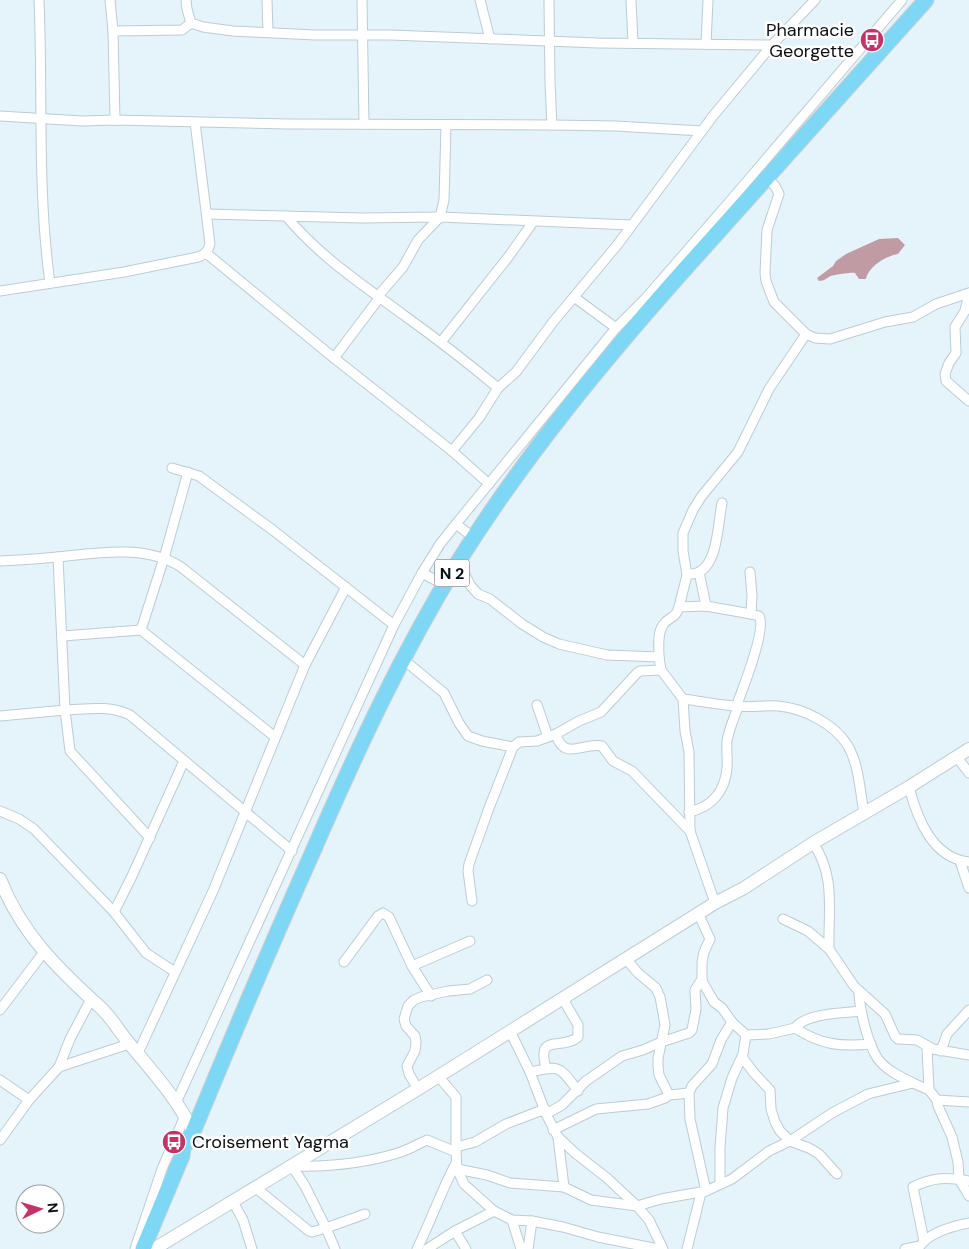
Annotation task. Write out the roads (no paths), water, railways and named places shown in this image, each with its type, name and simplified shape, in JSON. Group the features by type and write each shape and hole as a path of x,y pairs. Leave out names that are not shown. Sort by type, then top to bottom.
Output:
{"main road":[{"name":"N 2","path":"143,1249 182,1156 183,1148 192,1132 366,731 430,609 474,538 534,451 652,306 926,0"}],"street":[{"path":"39,0 40,118 45,245 50,283"},
{"path":"110,0 113,31 115,120"},
{"path":"186,0 191,23"},
{"path":"267,0 268,32"},
{"path":"362,0 364,124"},
{"path":"480,0 490,39"},
{"path":"549,0 552,125"},
{"path":"631,0 633,43"},
{"path":"706,44 708,0"},
{"path":"452,451 479,418 498,388 516,372 618,244 702,131 772,45 815,0"},
{"path":"176,1103 394,625 440,544 616,328 645,299 902,0"},
{"path":"113,31 182,30 191,23"},
{"path":"191,23 203,27 233,31 362,36 390,35 550,42 772,45"},
{"path":"0,116 82,121 616,126 702,131"},
{"path":"0,291 124,272 198,257 206,253 209,250 210,244 195,122"},
{"path":"334,358 403,267 418,240 440,217 444,200 446,125"},
{"path":"767,178 775,186 779,194 767,230 766,281 774,302 806,334 815,338 830,339 885,322 913,317 936,304 969,293"},
{"path":"207,214 362,218 440,217 533,222 576,221 631,224"},
{"path":"286,216 329,260 441,342 498,388"},
{"path":"441,342 509,256 533,222"},
{"path":"206,253 334,358 452,451 489,484"},
{"path":"969,293 965,311 956,324 956,353 945,374 946,381 969,401"},
{"path":"574,298 616,328"},
{"path":"716,903 690,831 689,752 685,731 683,699 661,670 658,657 661,630 665,622 676,615 679,607 687,575 683,552 683,533 693,510 701,497 738,452 769,389 806,334"},
{"path":"172,468 199,476 394,625"},
{"path":"141,630 164,558 188,472"},
{"path":"687,575 699,572 709,563 714,551 722,504"},
{"path":"456,524 474,538"},
{"path":"0,561 58,557 93,552 134,553 164,558 181,567 305,665"},
{"path":"58,557 65,710 70,751 150,838"},
{"path":"459,562 470,585 478,594 490,600 522,624 559,644 607,655 658,657"},
{"path":"699,572 706,606"},
{"path":"750,572 751,614"},
{"path":"422,573 445,585"},
{"path":"138,1053 213,891 305,665 346,587"},
{"path":"679,607 706,606 751,614 759,616 762,623 728,739 727,767 721,791 708,805 700,810 690,812"},
{"path":"63,636 141,630 275,737"},
{"path":"404,660 444,693 458,723 468,736 482,741 513,747"},
{"path":"472,901 468,871 469,864 488,808 513,747 518,742 552,736 579,721 601,712 640,671 661,670"},
{"path":"683,699 737,707 777,706 792,708 822,722 841,736 849,746 855,760 864,813"},
{"path":"537,705 552,736 559,744 566,749 572,750 597,745 602,746 613,761 632,771 690,831"},
{"path":"0,716 111,708 130,715 292,852"},
{"path":"154,1249 292,1166 360,1122 418,1089 510,1030 716,903 744,888 813,843 909,787 969,749"},
{"path":"956,756 969,773"},
{"path":"114,912 150,838 184,761"},
{"path":"909,787 915,811 925,831 939,848 965,862 969,888"},
{"path":"0,811 19,819 34,829 114,912 146,953 174,972"},
{"path":"813,843 824,864 829,879 829,949"},
{"path":"0,879 27,932 44,952 101,1008 176,1103 185,1116 192,1132"},
{"path":"344,962 378,916 383,913 389,917 412,966 431,996"},
{"path":"698,915 710,939 704,952 702,979 709,996 746,1035 769,1034 795,1028 798,1024 812,1017 861,1011"},
{"path":"783,919 808,931 829,949 859,991 885,1014 894,1036 898,1039 917,1040 927,1048 969,1055"},
{"path":"412,966 470,941"},
{"path":"0,1010 44,952"},
{"path":"626,959 638,973 656,988 662,1005 665,1025 658,1066 669,1096"},
{"path":"292,1166 320,1167 375,1159 403,1151 427,1140 456,1150 475,1142 506,1124 556,1110 578,1091 586,1081 622,1056 689,1033 692,1030 696,1009 695,990 702,979"},
{"path":"418,1089 407,1066 415,1051 416,1042 415,1036 406,1026 404,1019 408,1006 414,1000 421,997 470,989 487,980"},
{"path":"859,991 861,1011 871,1044 878,1058 887,1067 913,1083 929,1090 937,1100 952,1137 957,1156 959,1179 969,1196"},
{"path":"546,1068 543,1058 544,1050 547,1046 551,1043 569,1042 578,1037 578,1025 563,999"},
{"path":"0,1140 29,1100 59,1067 70,1039 91,1000"},
{"path":"941,1051 947,1034 969,1010"},
{"path":"687,1249 703,1192 690,1119 689,1093 692,1086 712,1064 721,1040 732,1022"},
{"path":"795,1028 818,1041 832,1044 854,1046 871,1044"},
{"path":"510,1030 556,1134 574,1153 607,1178 637,1206 649,1220 662,1249"},
{"path":"720,1184 723,1108 732,1078 742,1057 746,1035"},
{"path":"59,1067 129,1044"},
{"path":"927,1048 929,1090"},
{"path":"742,1057 770,1090 771,1109 775,1122 790,1142 809,1148 819,1154 837,1174"},
{"path":"530,1072 554,1068 564,1072 578,1091"},
{"path":"438,1076 456,1097 456,1166 464,1184 494,1211 512,1220 532,1221 658,1249"},
{"path":"0,1080 29,1100"},
{"path":"456,1166 510,1183 564,1187 591,1200 637,1206 661,1199 703,1192 739,1174 769,1151 790,1142 832,1113 868,1094 913,1083"},
{"path":"556,1134 596,1109 648,1104 669,1096 689,1093"},
{"path":"937,1100 969,1102"},
{"path":"135,1249 162,1169 185,1116"},
{"path":"556,1134 564,1187"},
{"path":"292,1166 305,1186 336,1249"},
{"path":"417,1249 431,1221 442,1188 456,1166"},
{"path":"924,1241 914,1187 936,1178 969,1181"},
{"path":"256,1188 312,1232 365,1214"},
{"path":"233,1202 244,1220 252,1249"},
{"path":"427,1249 456,1230 494,1211"},
{"path":"512,1220 521,1249"},
{"path":"528,1249 532,1221"},
{"path":"905,1249 920,1246 924,1241 945,1230 969,1223"},
{"path":"456,1230 466,1249"}],"place":[{"name":"Pharmacie Georgette","path":"872,40"},
{"name":"Croisement Yagma","path":"174,1142"}]}
